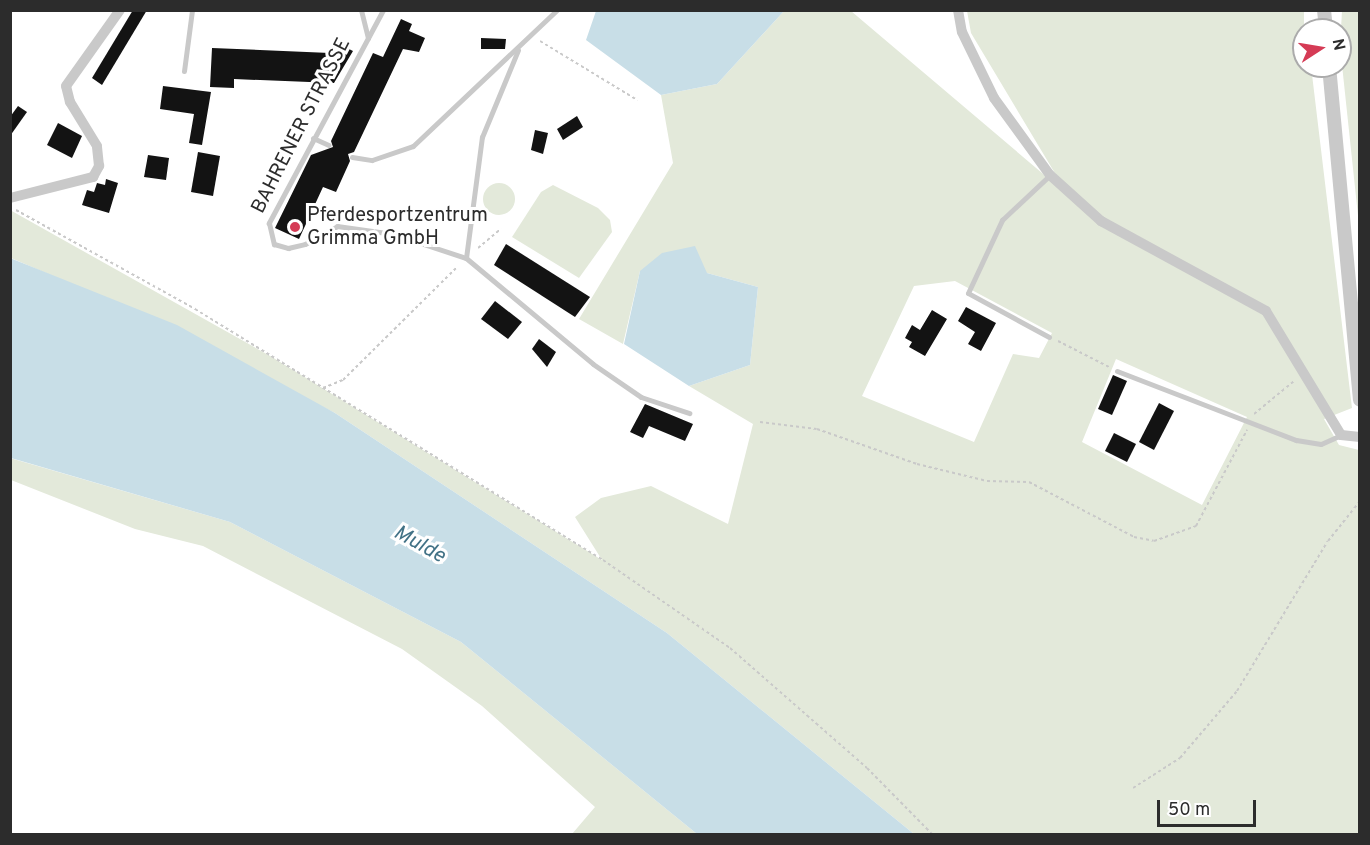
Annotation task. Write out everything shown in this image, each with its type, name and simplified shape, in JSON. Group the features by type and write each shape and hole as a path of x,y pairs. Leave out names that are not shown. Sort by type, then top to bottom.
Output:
{"street":[{"path":"10,198 93,177 99,166 97,146 70,102 66,86 120,10"},
{"path":"958,10 962,32 994,98 1050,175 1101,221 1266,311 1341,435 1359,437"},
{"path":"1330,78 1359,400"}],"lane":[{"path":"184,70 192,10"},
{"name":"BAHRENER STRASSE","path":"361,10 368,38"},
{"name":"BAHRENER STRASSE","path":"383,10 269,223 274,244 288,248 305,244 337,226 393,234 466,258"},
{"path":"352,157 372,160 412,146 557,10"},
{"path":"520,46 482,136 466,258 593,364 641,397 689,413"},
{"path":"313,138 329,145"},
{"path":"1049,337 968,293 1002,220 1050,175"},
{"path":"1117,370 1249,424 1321,444 1341,435"}],"path":[{"path":"530,34 636,100"},
{"path":"10,207 107,257 603,561 730,648 867,768 932,834"},
{"path":"322,388 343,380 466,258 501,229"},
{"path":"1049,337 1117,370"},
{"path":"760,422 817,429 917,464 987,481 1029,482 1134,537 1154,541 1196,526 1252,415 1303,374"},
{"path":"1133,788 1180,758 1237,691 1328,540 1359,501"}],"green space":[{"path":"784,11 851,11 1068,195 971,33 967,11 1304,11 1304,18 1292,18 1292,78 1312,78 1352,408 1324,419 1339,445 1359,450 1359,834 914,834 667,633 335,413 95,294 11,258 10,210 272,357 602,560 575,517 601,498 651,486 728,524 753,424 689,386 750,365 758,287 707,273 640,271 623,344 579,319 673,163 661,95 717,84","holes":["955,281 1052,333 1039,358 1013,354 974,442 862,396 914,286","1116,359 1247,417 1202,505 1082,442"]},
{"path":"1342,11 1359,11 1359,225 1343,78 1352,78 1352,18 1342,18"},
{"path":"499,183 510,188 515,199 510,210 499,215 488,210 483,199 488,188"},
{"path":"553,185 598,208 610,220 612,232 579,278 512,237 541,192"},
{"path":"10,458 230,522 461,642 697,834 572,834 595,807 482,706 402,649 203,546 135,529 11,480"}],"water":[{"path":"596,10 784,11 717,84 661,95 586,40"},
{"path":"695,246 707,273 758,287 750,365 689,386 624,344 640,271 662,253"},
{"name":"Mulde","path":"10,258 177,325 335,413 667,633 914,834 697,834 461,642 230,522 11,458"}],"building":[{"path":"133,10 147,10 102,85 92,78"},
{"path":"401,19 412,24 409,31 425,38 419,52 403,49 354,152 348,154 350,161 336,192 323,187 299,239 275,228 311,155 333,147 331,141 373,53 383,57"},
{"path":"481,38 506,39 505,49 481,49"},
{"path":"335,42 353,51 334,83 234,79 234,88 210,87 212,48 330,53"},
{"path":"163,86 211,92 202,145 189,143 194,114 160,109"},
{"path":"18,106 27,112 10,136 10,117"},
{"path":"577,116 583,127 563,140 557,129"},
{"path":"58,123 82,136 72,158 47,145"},
{"path":"535,130 548,133 543,154 531,150"},
{"path":"198,152 220,156 213,196 191,192"},
{"path":"148,155 169,158 166,180 144,177"},
{"path":"106,179 118,183 109,213 82,205 87,190 94,192 97,183 105,185"},
{"path":"506,244 590,297 575,317 494,265"},
{"path":"495,301 522,322 508,339 481,319"},
{"path":"966,307 996,323 981,351 968,344 975,332 958,321"},
{"path":"932,310 947,319 925,356 909,347 912,342 905,338 912,325 920,330"},
{"path":"539,339 556,352 547,367 532,349"},
{"path":"1113,375 1127,381 1112,415 1098,409"},
{"path":"1159,403 1174,411 1154,450 1139,442"},
{"path":"645,404 693,424 685,441 649,426 643,438 630,432"},
{"path":"1114,433 1136,444 1127,462 1105,451"}],"place":[{"name":"Pferdesportzentrum Grimma GmbH","path":"295,227"}]}
